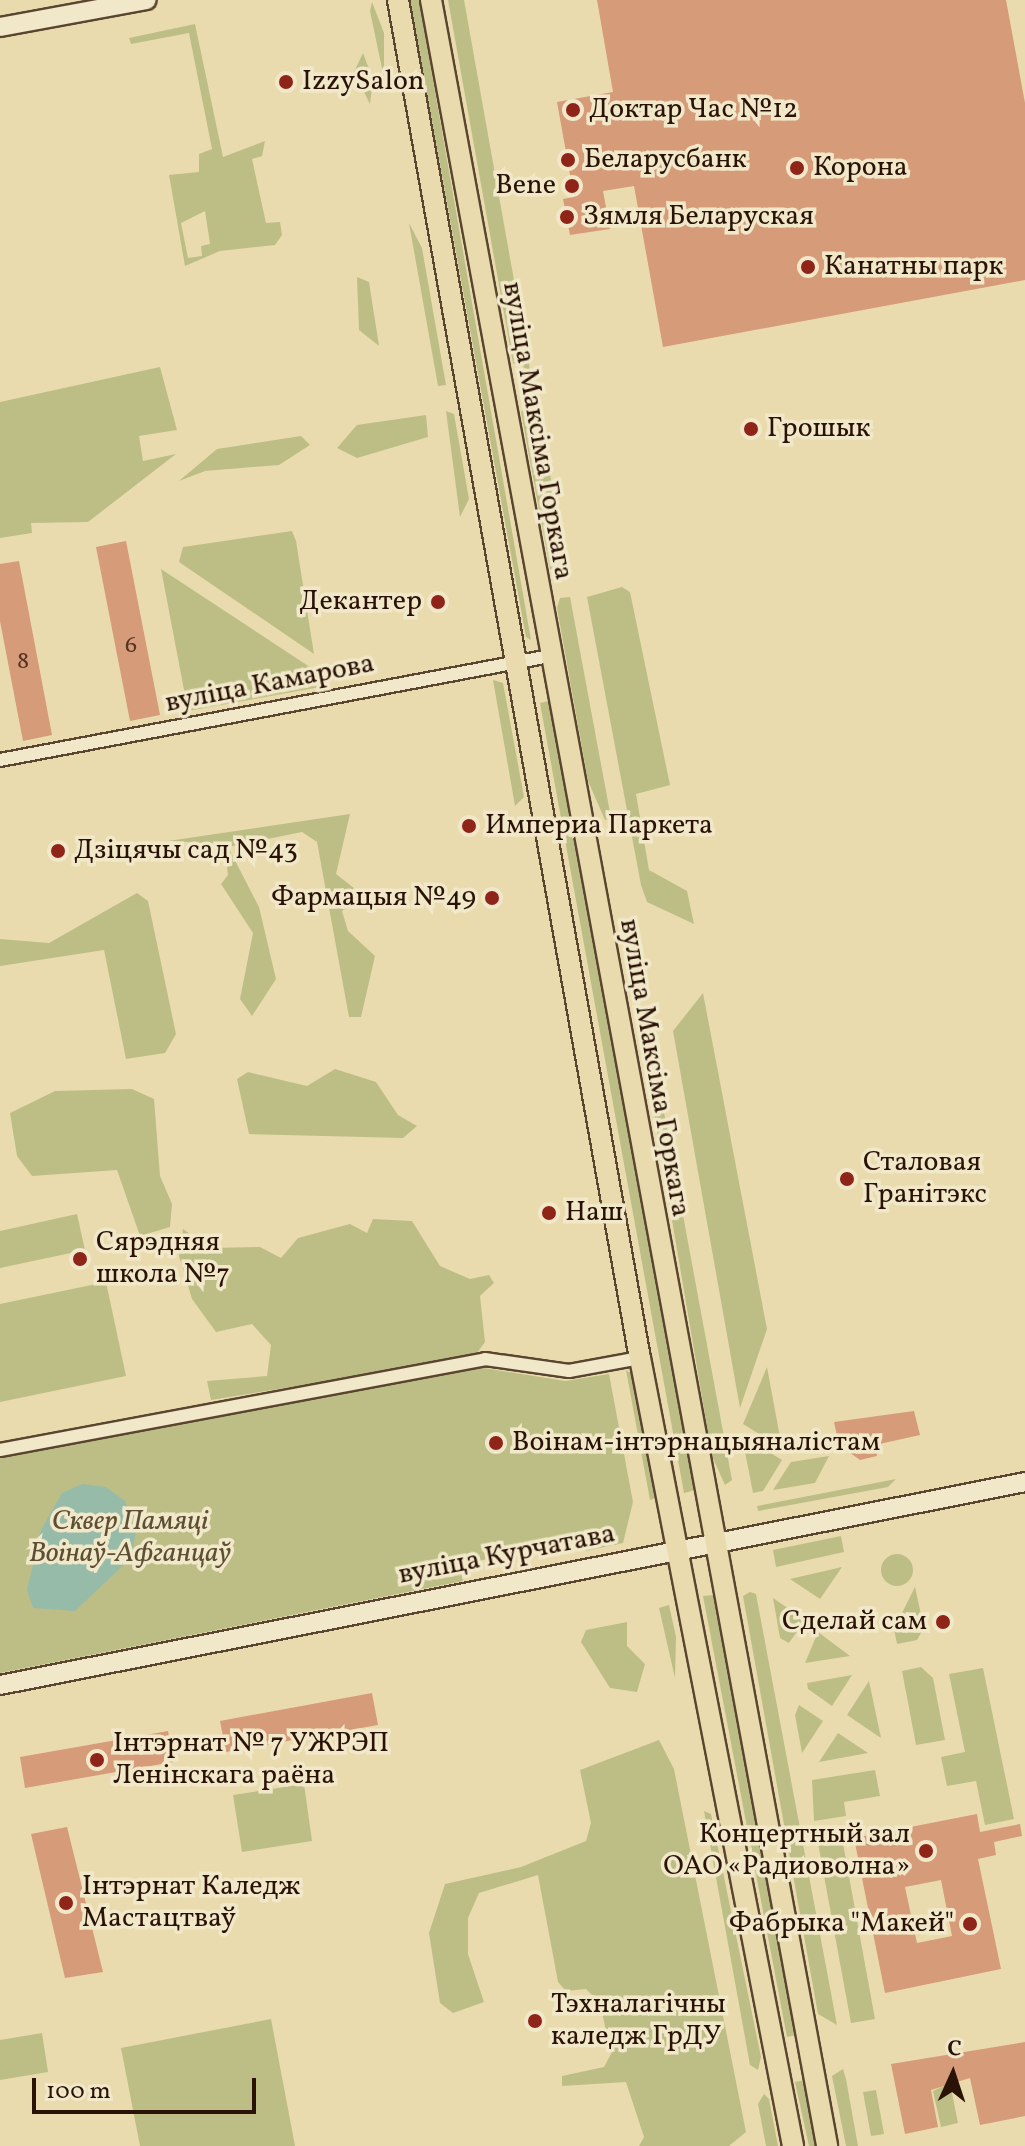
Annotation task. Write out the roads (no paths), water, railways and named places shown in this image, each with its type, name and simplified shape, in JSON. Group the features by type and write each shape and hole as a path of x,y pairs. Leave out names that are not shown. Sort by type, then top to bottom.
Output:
{"main road":[{"path":"0,27 147,0"},
{"path":"398,0 640,1358 680,1550 793,2146"},
{"name":"вуліца Максіма Горкага","path":"431,0 713,1543 827,2146"},
{"name":"вуліца Курчатава","path":"0,1685 1025,1482"},
{"path":"774,2046 805,2040"}],"street":[{"name":"вуліца Камарова","path":"0,760 550,656"},
{"path":"0,1450 485,1359 569,1371 640,1358"}],"place":[{"name":"IzzySalon","path":"286,82"},
{"name":"Доктар Час №12","path":"573,110"},
{"name":"Беларусбанк","path":"568,160"},
{"name":"Корона","path":"797,168"},
{"name":"Bene","path":"572,186"},
{"name":"Зямля Беларуская","path":"567,217"},
{"name":"Канатны парк","path":"808,267"},
{"name":"Грошык","path":"751,429"},
{"name":"Декантер","path":"438,602"},
{"name":"Империа Паркета","path":"469,826"},
{"name":"Дзіцячы сад №43","path":"58,851"},
{"name":"Фармацыя №49","path":"492,898"},
{"name":"Сталовая Гранітэкс","path":"847,1179"},
{"name":"Наш","path":"549,1213"},
{"name":"Сярэдняя школа №7","path":"80,1259"},
{"name":"Воінам-інтэрнацыяналістам","path":"496,1443"},
{"name":"Сделай сам","path":"943,1622"},
{"name":"Інтэрнат № 7 УЖРЭП Ленінскага раёна","path":"97,1760"},
{"name":"Концертный зал ОАО «Радиоволна»","path":"926,1851"},
{"name":"Інтэрнат Каледж Мастацтваў","path":"66,1903"},
{"name":"Фабрыка \"Макей\"","path":"970,1924"},
{"name":"Тэхналагічны каледж ГрДУ","path":"535,2021"}],"park label":[{"name":"Сквер Памяці Воінаў-Афганцаў","path":"130,1538"}]}
